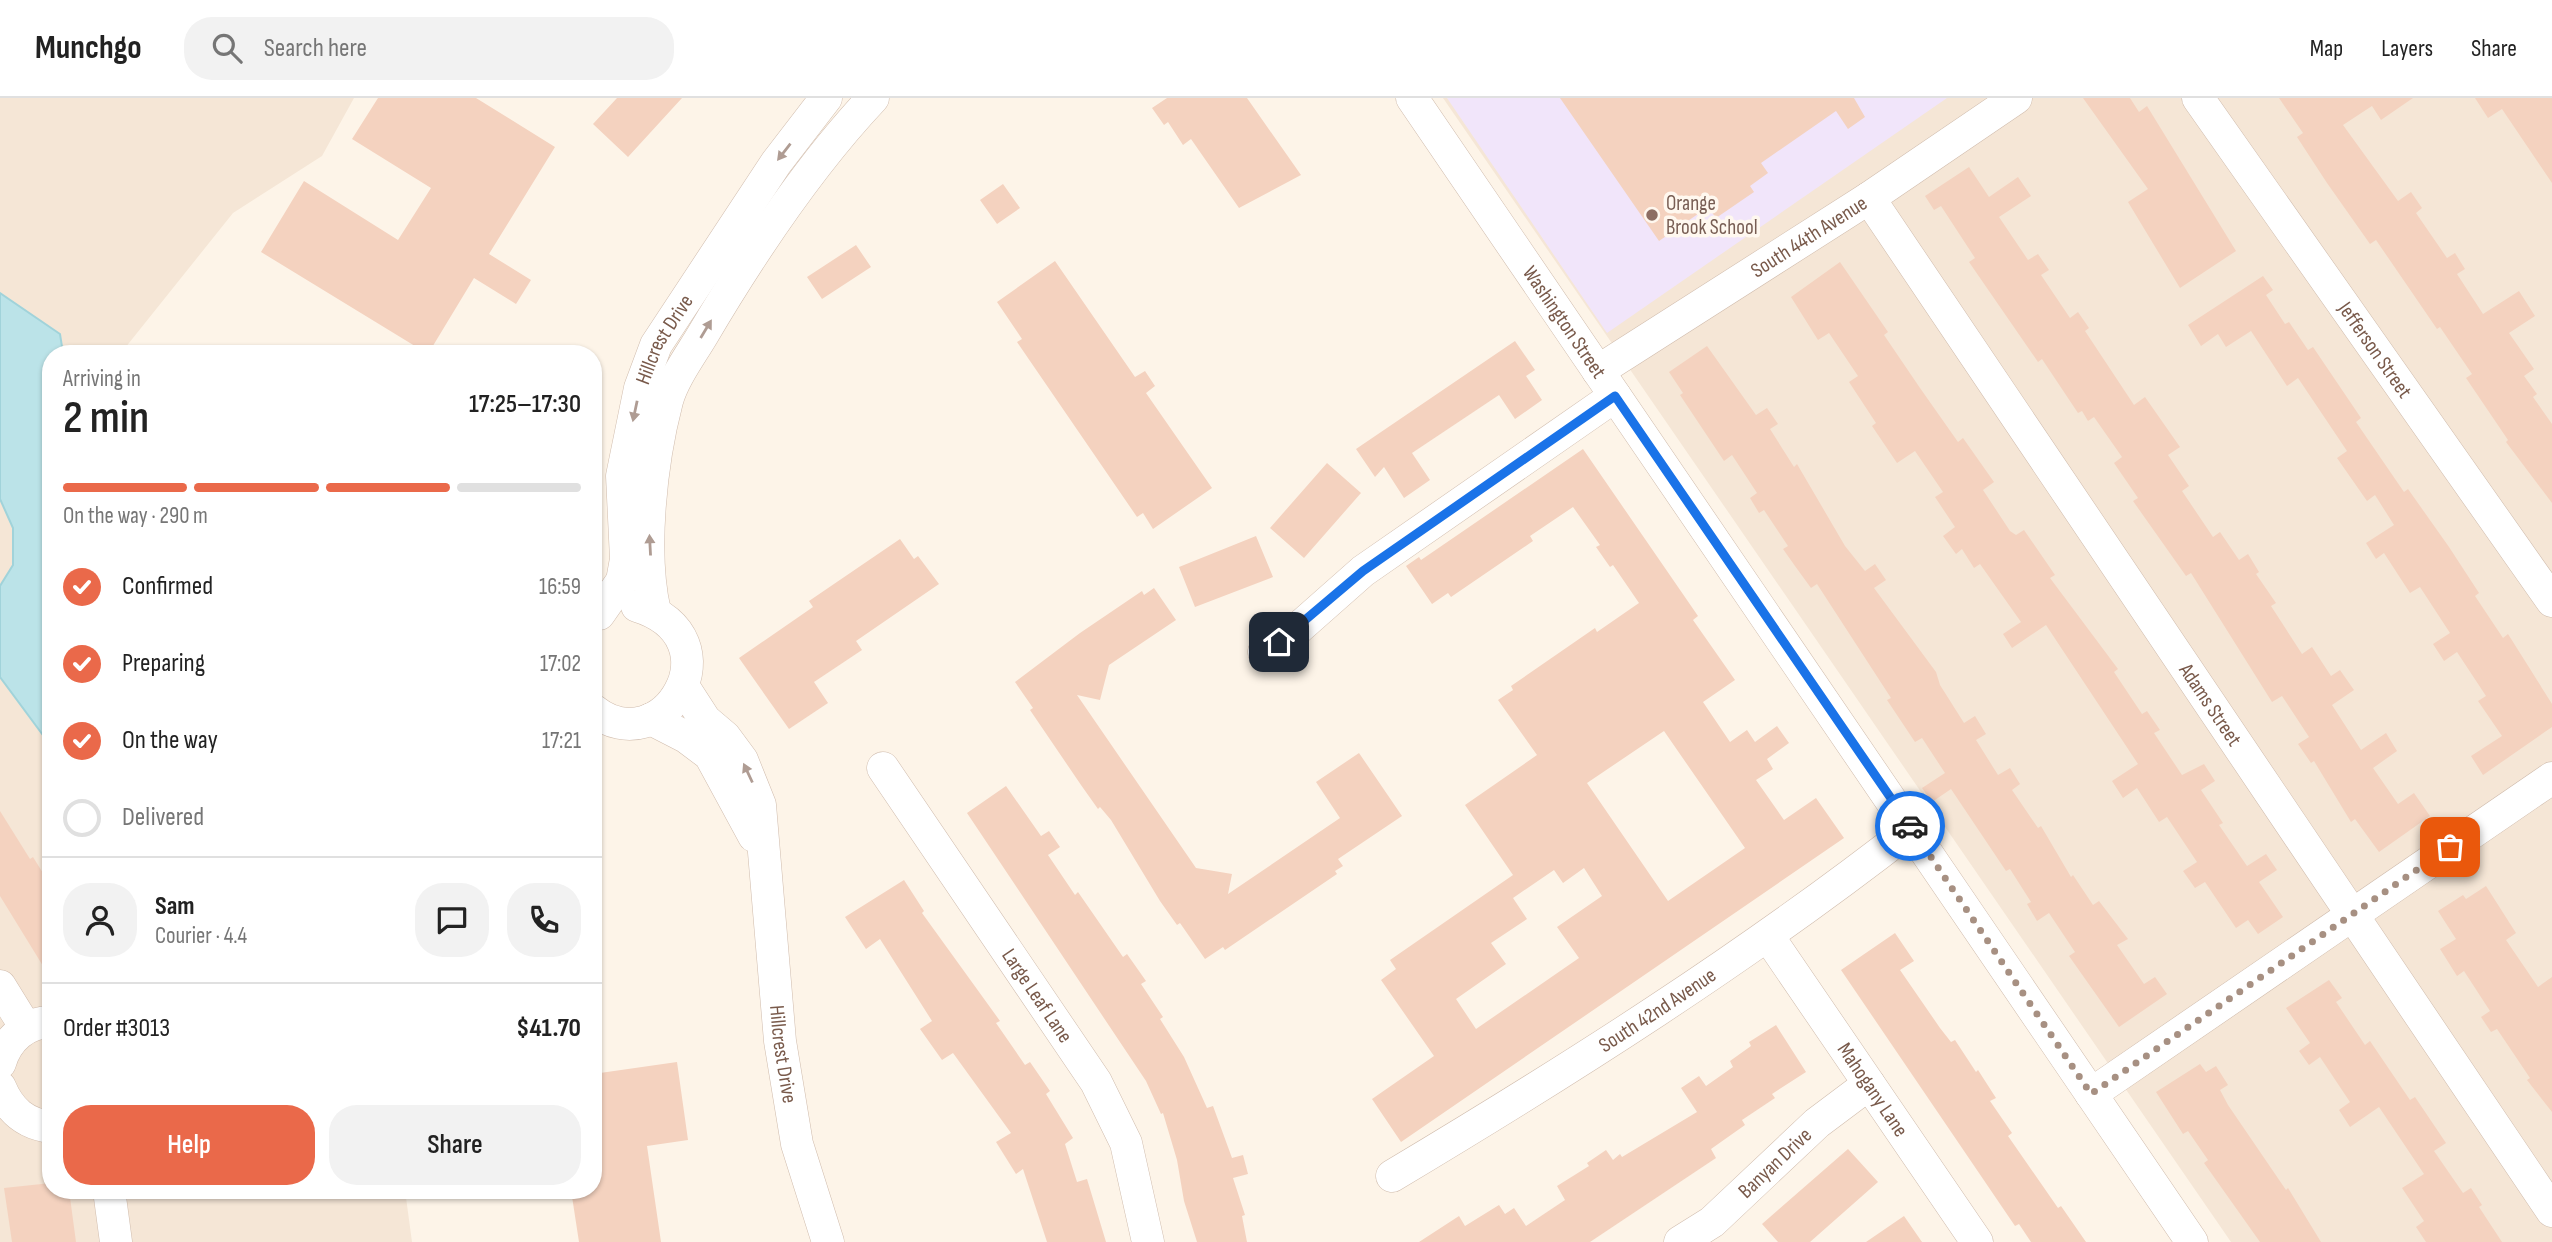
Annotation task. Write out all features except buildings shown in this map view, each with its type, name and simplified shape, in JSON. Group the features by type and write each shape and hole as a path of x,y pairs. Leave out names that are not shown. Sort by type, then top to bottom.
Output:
{"street":[{"name":"Hillcrest Drive","path":"602,609 622,581 626,559 622,476 640,388 656,345 776,163 826,98"},
{"name":"Hillcrest Drive","path":"655,612 647,577 651,562 649,517 667,400 715,314 803,183 873,98"},
{"name":"Washington Street","path":"1412,98 2192,1242"},
{"name":"South 44th Avenue","path":"1265,652 1294,632 1363,571 1607,384 1869,198 2016,98"},
{"name":"Jefferson Street","path":"2198,98 2552,601"},
{"name":"Adams Street","path":"1869,198 2552,1211"},
{"name":"Hillcrest Drive","path":"602,614 617,607 636,606 655,612"},
{"path":"602,715 623,722 651,719 667,710 683,687 687,658 682,640 671,624 655,612"},
{"name":"Hillcrest Drive","path":"683,687 705,720 725,737 742,760 760,804 780,1041 797,1144 828,1242"},
{"name":"Hillcrest Drive","path":"651,719 710,755 767,863"},
{"name":"Large Leaf Lane","path":"883,768 1096,1082 1126,1143 1148,1242"},
{"path":"2091,1094 2552,778"},
{"name":"South 42nd Avenue","path":"1392,1175 1530,1093 1768,936 1912,829"},
{"name":"Mahogany Lane","path":"1768,936 1977,1242"},
{"path":"0,986 38,1025 12,1038 0,1063"},
{"name":"Banyan Drive","path":"1680,1242 1718,1232 1817,1122 1869,1084"},
{"path":"0,1087 6,1102 18,1115 32,1124 42,1126"},
{"path":"110,1199 116,1242"}],"shaded area":[{"path":"0,98 354,98 322,156 233,213 127,345 42,345 42,1199 406,1199 412,1242 0,1242"},
{"path":"1443,98 2552,98 2552,1242 2231,1242"},
{"name":"Orange Brook School","path":"1447,98 1947,98 1607,333"}],"water":[{"path":"0,293 60,334 62,345 42,345 42,734 0,677 0,586 13,565 13,528 0,499"}],"way so far":[{"path":"1910,826 2091,1094 2450,847"}],"place":[{"name":"Orange Brook School","path":"1652,215"}],"route":[{"path":"1279,642 1363,571 1615,396 1910,826"}]}
